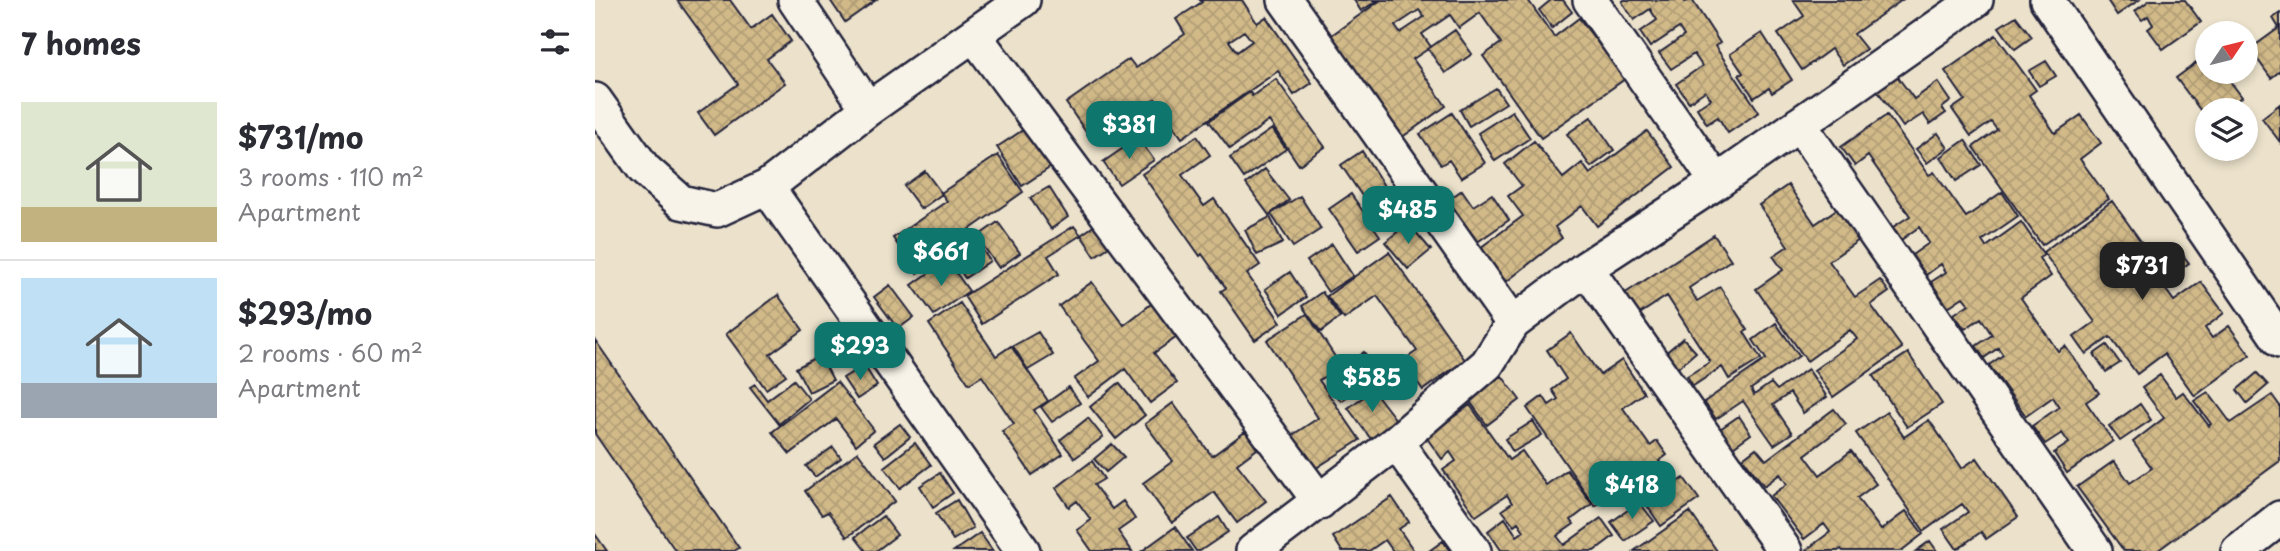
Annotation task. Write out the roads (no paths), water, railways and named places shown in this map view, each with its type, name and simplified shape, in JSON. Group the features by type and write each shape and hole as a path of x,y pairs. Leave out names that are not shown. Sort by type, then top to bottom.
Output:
{"street":[{"path":"795,0 868,108"},
{"path":"595,100 644,169 681,202 717,210 767,187 868,108 1023,0"},
{"path":"1285,0 1513,323"},
{"path":"1590,0 1717,182"},
{"path":"1253,551 1396,442 1487,364 1513,323 1586,268 1717,182 1976,0"},
{"path":"2047,0 2280,341"},
{"path":"974,35 1319,502"},
{"path":"1799,124 2095,551"},
{"path":"767,187 1023,551"},
{"path":"1586,268 1785,551"},
{"path":"1396,442 1474,551"},
{"path":"2238,551 2280,518"}]}
